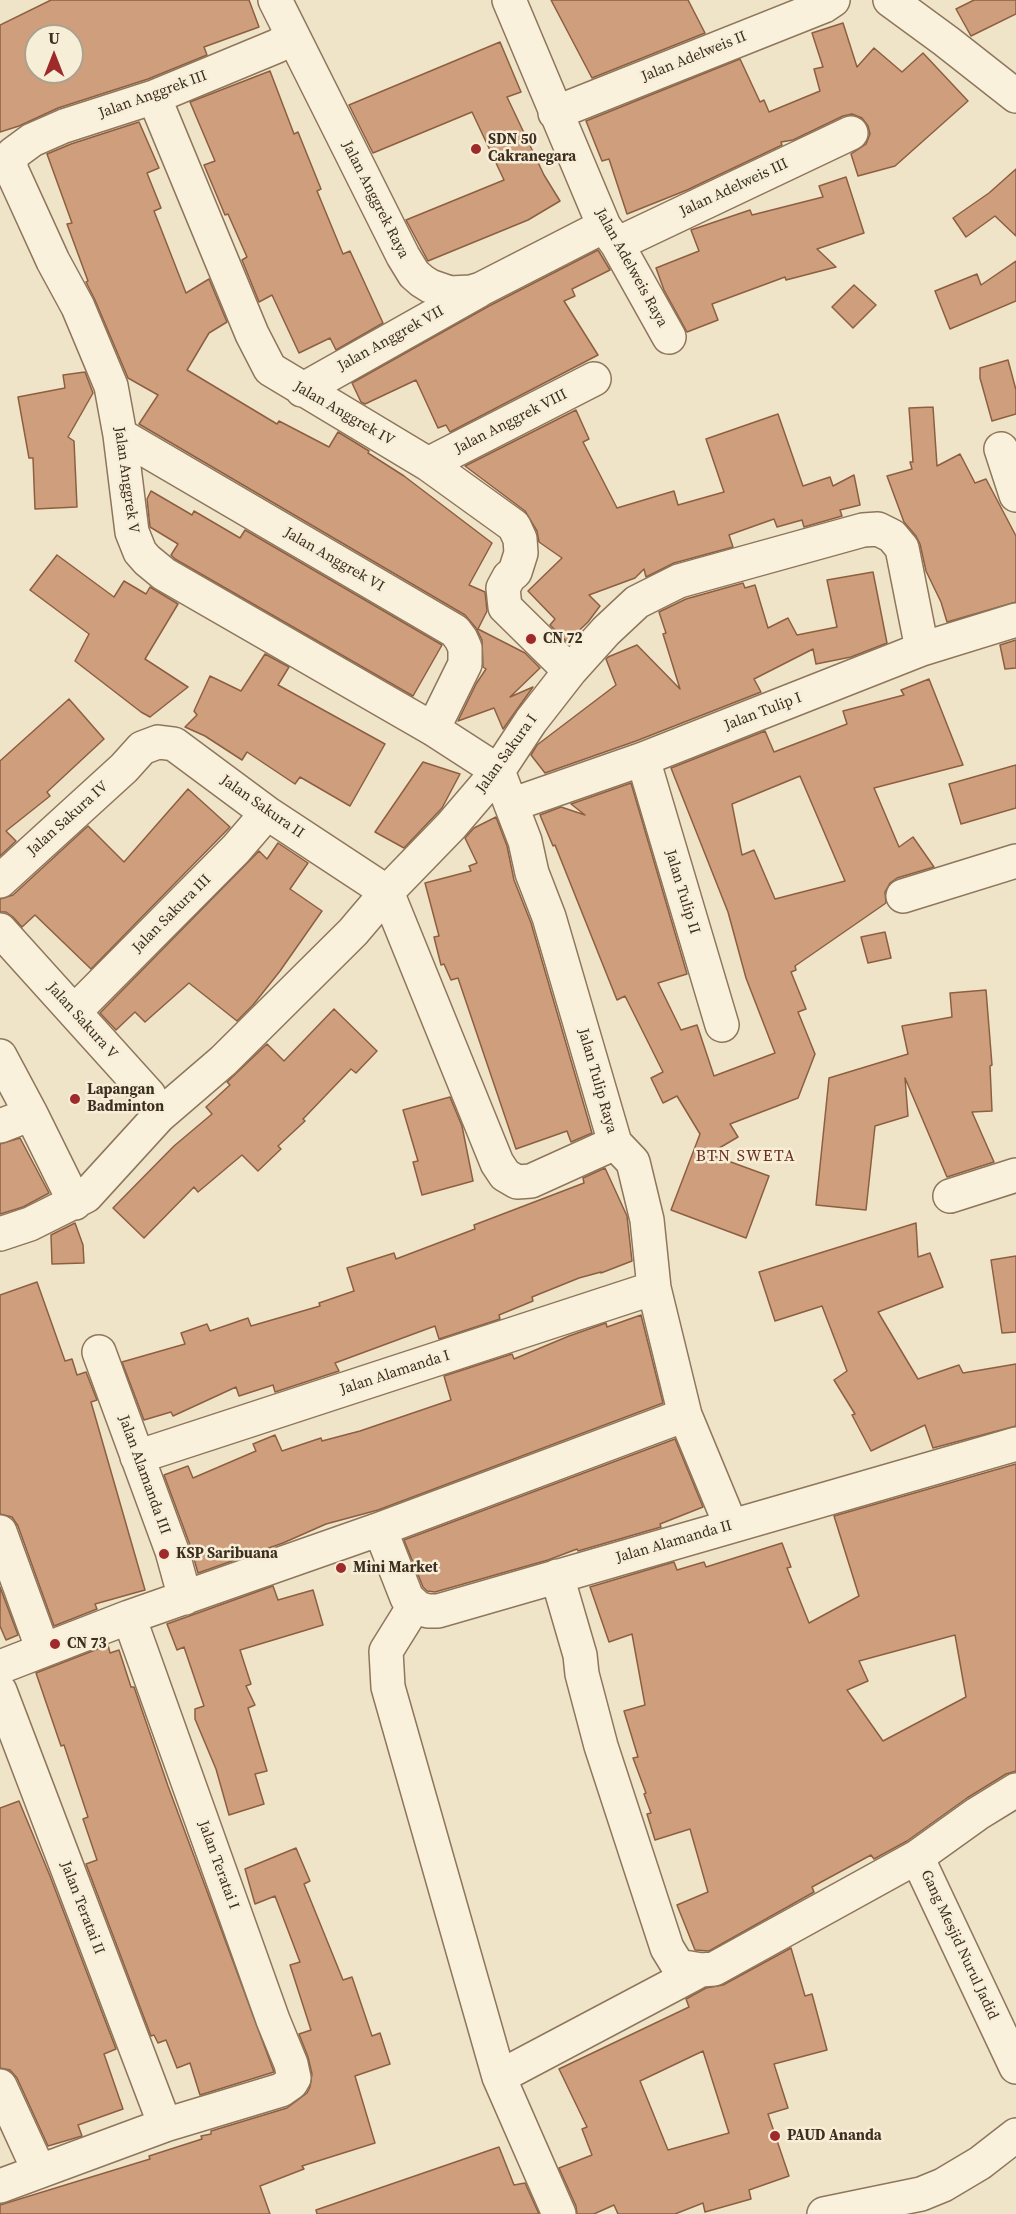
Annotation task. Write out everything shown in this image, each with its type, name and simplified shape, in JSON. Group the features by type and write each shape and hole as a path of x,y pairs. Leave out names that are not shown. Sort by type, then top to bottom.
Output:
{"street":[{"name":"Jalan Anggrek Raya","path":"275,0 408,265 422,281 440,290 461,293 481,289 611,235"},
{"name":"Jalan Adelweis Raya","path":"509,0 555,112 611,235 669,337"},
{"name":"Jalan Adelweis II","path":"555,112 824,6 833,0"},
{"path":"890,0 1016,96"},
{"name":"Jalan Anggrek III","path":"13,154 32,140 64,126 154,97 277,46 293,36"},
{"name":"Jalan Anggrek IV","path":"154,97 270,369 428,464 514,525 520,538 521,553 515,572 503,588 505,607 570,670"},
{"name":"Jalan Adelweis III","path":"611,235 851,133"},
{"name":"Jalan Anggrek V","path":"13,154 10,161 15,179 53,261 78,307 111,386 120,435 132,532 140,552 164,574 433,729 498,771"},
{"name":"Jalan Anggrek VII","path":"302,390 481,289"},
{"name":"Jalan Anggrek VIII","path":"428,464 594,380"},
{"name":"Jalan Anggrek VI","path":"120,435 455,631 465,648 465,664 433,729"},
{"path":"1001,449 1016,495"},
{"name":"Jalan Sakura I","path":"0,1234 30,1224 86,1196 159,1116 223,1061 352,933 387,892 451,826 498,771 531,721 570,670 637,602 679,581 873,529 888,532 902,548 922,650"},
{"name":"Jalan Tulip I","path":"511,804 643,759 922,650 1016,620"},
{"name":"Jalan Sakura II","path":"135,756 142,748 152,743 174,744 267,813 387,892"},
{"name":"Jalan Sakura IV","path":"0,881 135,756"},
{"name":"Jalan Tulip II","path":"643,759 722,1025"},
{"name":"Jalan Tulip Raya","path":"498,771 525,841 532,873 549,917 615,1143 633,1162 639,1181 649,1232 654,1288 685,1415 731,1526"},
{"name":"Jalan Sakura III","path":"74,1012 236,849 267,813"},
{"path":"903,896 1016,861"},
{"path":"387,892 502,1172 517,1182 531,1181 615,1143"},
{"name":"Jalan Sakura V","path":"0,930 149,1095 159,1116"},
{"path":"0,1056 75,1203"},
{"path":"0,1126 31,1114"},
{"path":"950,1196 1016,1174"},
{"name":"Jalan Alamanda I","path":"137,1457 654,1288"},
{"name":"Jalan Alamanda III","path":"99,1353 172,1551 185,1598"},
{"path":"0,1667 129,1617 381,1529 685,1415"},
{"name":"Jalan Alamanda II","path":"414,1606 428,1611 438,1611 1016,1444"},
{"path":"381,1529 405,1594 414,1606 387,1651 388,1687 499,2077 559,2214"},
{"path":"0,1532 43,1650"},
{"path":"557,1576 580,1654 582,1674 601,1746 667,1948 678,1966 701,1970 714,1969 917,1857 977,1814 1016,1790"},
{"name":"Jalan Teratai I","path":"129,1617 273,2020 291,2064 294,2078 281,2090 165,2125"},
{"name":"Jalan Teratai II","path":"0,1690 165,2125"},
{"name":"Gang Mesjid Nurul Jadid","path":"917,1857 1016,2067"},
{"path":"499,2077 701,1970"},
{"path":"0,2086 39,2171"},
{"path":"0,2186 165,2125"},
{"path":"824,2214 868,2210 943,2185 980,2163 1016,2135"}],"building":[{"path":"51,0 249,0 259,27 204,47 207,55 148,79 58,108 0,132 0,25"},
{"path":"551,0 688,0 705,33 592,78"},
{"path":"974,0 1016,0 1016,14 971,36 956,9"},
{"path":"843,23 857,67 874,48 902,72 923,53 968,101 895,166 858,176 851,154 866,144 870,134 862,118 852,114 793,140 781,142 782,145 687,190 627,214 609,159 602,161 586,121 740,59 760,102 764,100 769,112 820,91 814,69 823,67 812,33"},
{"path":"500,42 521,92 507,97 544,175 560,201 528,220 428,261 406,220 504,180 472,112 373,153 349,105"},
{"path":"270,71 294,134 298,132 321,189 317,191 343,254 350,251 383,323 336,350 330,338 299,353 272,295 259,302 242,260 247,257 228,214 225,215 204,165 215,161 190,102"},
{"path":"139,122 159,168 147,173 161,208 154,211 186,293 209,279 227,322 209,333 187,370 277,424 279,421 329,447 338,432 404,476 492,543 469,585 485,592 487,611 478,629 525,653 540,668 510,697 533,687 503,729 494,708 458,721 486,669 483,667 482,640 465,615 139,424 158,395 128,378 86,282 88,281 67,224 72,223 47,154"},
{"path":"1016,169 1016,236 995,216 966,237 953,218 989,193"},
{"path":"846,177 864,233 817,249 836,267 786,280 785,277 712,304 718,320 687,332 664,290 656,268 699,251 691,230 750,210 752,215 823,197 819,186"},
{"path":"598,250 610,270 572,289 575,296 564,301 598,355 450,432 446,425 438,428 416,380 365,404 361,402 352,383 489,306"},
{"path":"1016,261 1016,301 950,329 935,291 977,274 981,285"},
{"path":"854,285 876,305 853,328 832,307"},
{"path":"1008,360 1016,390 1016,414 992,421 980,378 980,368"},
{"path":"85,372 93,393 68,437 74,441 77,507 35,509 33,458 29,458 18,397 65,388 63,375"},
{"path":"933,407 937,466 960,454 975,483 986,479 1016,536 1016,602 947,622 941,602 926,571 920,544 904,522 887,476 912,469 909,408"},
{"path":"576,410 589,439 583,442 617,508 674,491 678,505 724,492 706,439 778,414 803,486 830,477 833,486 854,475 860,505 840,510 842,516 804,527 802,520 777,527 774,519 729,535 733,547 674,563 646,577 644,569 635,578 589,595 600,606 588,622 567,642 550,625 555,619 528,591 562,558 539,542 537,531 525,511 465,466"},
{"path":"151,491 192,515 194,511 240,538 245,530 442,645 413,696 175,559 171,555 178,544 150,527 147,499"},
{"path":"57,555 114,597 124,581 146,594 150,587 178,604 145,659 188,687 150,717 75,661 89,634 30,590"},
{"path":"873,572 887,643 851,657 816,664 813,649 754,679 761,692 636,741 545,773 531,755 537,745 616,685 606,659 608,657 637,645 680,689 663,634 666,633 659,612 686,599 743,583 745,588 755,585 768,628 788,618 797,635 837,627 827,580"},
{"path":"1016,640 1016,668 1005,669 1000,645"},
{"path":"265,654 289,667 278,685 385,744 350,806 300,777 295,784 247,752 242,760 205,736 185,727 197,715 194,711 210,676 241,691"},
{"path":"929,679 963,765 874,788 899,847 913,837 934,867 897,878 890,883 885,892 886,903 795,966 796,970 791,972 806,1009 798,1012 815,1054 798,1098 730,1124 738,1137 709,1154 769,1176 746,1238 671,1210 700,1134 677,1096 663,1103 651,1078 663,1072 625,996 617,1000 555,845 553,846 540,815 561,807 585,815 571,804 631,783 687,974 658,983 681,1030 697,1025 714,1076 775,1053 746,978 728,912 671,768 765,731 774,752 847,724 843,711 904,695 901,690","holes":["800,776 845,881 775,899 754,850 742,855 732,804"]},
{"path":"69,699 104,739 47,792 50,796 6,831 16,841 0,856 0,761"},
{"path":"423,762 460,774 442,808 404,848 375,832"},
{"path":"1016,765 1016,808 961,824 949,784"},
{"path":"188,789 230,827 91,969 35,915 22,927 6,912 0,912 0,899 13,895 88,826 124,862"},
{"path":"496,817 507,846 514,880 531,923 592,1133 571,1142 567,1131 516,1149 458,978 451,980 444,964 441,965 434,937 439,936 425,883 471,871 469,866 477,863 465,838 474,828"},
{"path":"278,843 308,863 290,889 322,911 253,1005 237,1021 189,983 145,1022 135,1012 116,1030 100,1013 259,851 267,859"},
{"path":"885,932 891,958 868,963 861,937"},
{"path":"986,990 992,1065 990,1066 992,1111 972,1112 994,1162 947,1177 905,1078 908,1116 875,1126 866,1210 816,1205 829,1078 908,1054 902,1026 952,1017 950,993"},
{"path":"334,1009 377,1051 356,1073 351,1069 303,1119 305,1121 278,1146 281,1149 258,1171 242,1155 198,1192 194,1187 144,1238 113,1208 174,1146 212,1114 206,1107 230,1085 227,1082 267,1044 284,1061"},
{"path":"450,1097 462,1126 473,1181 422,1195 413,1162 418,1161 403,1110"},
{"path":"20,1138 49,1193 23,1207 0,1214 0,1144"},
{"path":"605,1168 627,1216 632,1261 601,1273 579,1278 532,1297 533,1301 499,1315 500,1319 439,1339 435,1326 335,1363 339,1371 275,1392 273,1385 239,1396 236,1387 173,1416 171,1412 144,1420 122,1362 185,1344 181,1333 207,1324 210,1331 248,1318 251,1326 320,1306 319,1303 354,1291 347,1268 394,1253 396,1259 475,1229 474,1225 584,1183 583,1178"},
{"path":"75,1223 83,1245 84,1263 52,1264 51,1235"},
{"path":"916,1223 918,1257 930,1253 943,1287 878,1312 918,1379 959,1365 963,1373 1016,1364 1016,1426 933,1448 925,1425 871,1451 852,1415 855,1414 834,1380 847,1371 822,1306 775,1321 759,1272"},
{"path":"1016,1256 1016,1332 1002,1333 991,1260"},
{"path":"37,1282 65,1361 72,1359 77,1375 86,1372 97,1400 91,1402 145,1590 95,1604 97,1609 54,1626 18,1526 12,1517 0,1514 0,1295"},
{"path":"641,1315 663,1403 378,1510 326,1524 283,1543 198,1573 164,1475 188,1466 193,1478 256,1451 253,1444 275,1435 282,1451 321,1438 322,1441 360,1431 451,1400 444,1376 512,1354 514,1359 606,1323 607,1327"},
{"path":"675,1439 703,1507 660,1524 661,1527 578,1551 577,1549 548,1560 435,1592 427,1591 423,1587 404,1540"},
{"path":"1016,1464 1016,1771 1006,1774 967,1798 907,1841 874,1859 871,1855 812,1887 814,1892 709,1951 695,1950 677,1905 708,1892 690,1829 655,1840 647,1814 651,1813 644,1794 646,1793 633,1758 638,1757 624,1711 645,1705 632,1634 609,1642 590,1587 674,1562 677,1570 704,1562 706,1567 782,1543 791,1567 787,1568 809,1623 859,1596 834,1516","holes":["955,1635 966,1697 883,1741 847,1690 868,1681 859,1661"]},
{"path":"273,1586 278,1600 313,1590 323,1625 240,1650 251,1684 246,1686 255,1705 248,1708 267,1771 255,1774 264,1804 229,1815 216,1769 195,1719 195,1709 204,1706 184,1647 177,1650 167,1624"},
{"path":"0,1587 18,1635 6,1640 0,1626"},
{"path":"108,1645 110,1653 119,1650 131,1687 134,1687 168,1786 274,2072 200,2095 190,2063 177,2068 166,2040 158,2043 154,2035 151,2036 86,1864 97,1860 83,1819 88,1817 64,1745 61,1746 36,1673"},
{"path":"19,1801 116,2049 104,2054 123,2109 78,2125 82,2136 48,2146 17,2078 10,2070 0,2068 0,1808"},
{"path":"296,1848 310,1881 304,1884 343,1980 352,1977 372,2036 380,2033 390,2064 355,2076 375,2143 302,2166 304,2169 260,2186 270,2214 0,2214 0,2205 150,2159 149,2156 202,2139 201,2136 211,2134 211,2131 287,2108 307,2093 312,2074 299,2034 311,2030 290,1965 300,1962 275,1896 255,1904 245,1869"},
{"path":"791,1948 805,1996 812,1994 827,2050 774,2064 788,2108 768,2114 789,2176 749,2190 751,2199 705,2212 703,2203 675,2214 618,2214 614,2205 594,2214 577,2214 576,2206 559,2168 592,2155 582,2129 587,2127 559,2069 689,2007 686,1999 706,1988 723,1985","holes":["703,2051 729,2133 668,2150 640,2081"]},
{"path":"499,2147 514,2185 525,2183 539,2214 317,2214 316,2210"}],"place":[{"name":"SDN 50 Cakranegara","path":"476,149"},
{"name":"CN 72","path":"531,639"},
{"name":"Lapangan Badminton","path":"75,1099"},
{"name":"KSP Saribuana","path":"164,1554"},
{"name":"Mini Market","path":"341,1568"},
{"name":"CN 73","path":"55,1644"},
{"name":"PAUD Ananda","path":"775,2136"}],"district":[{"name":"BTN SWETA","path":"746,1157"}]}
